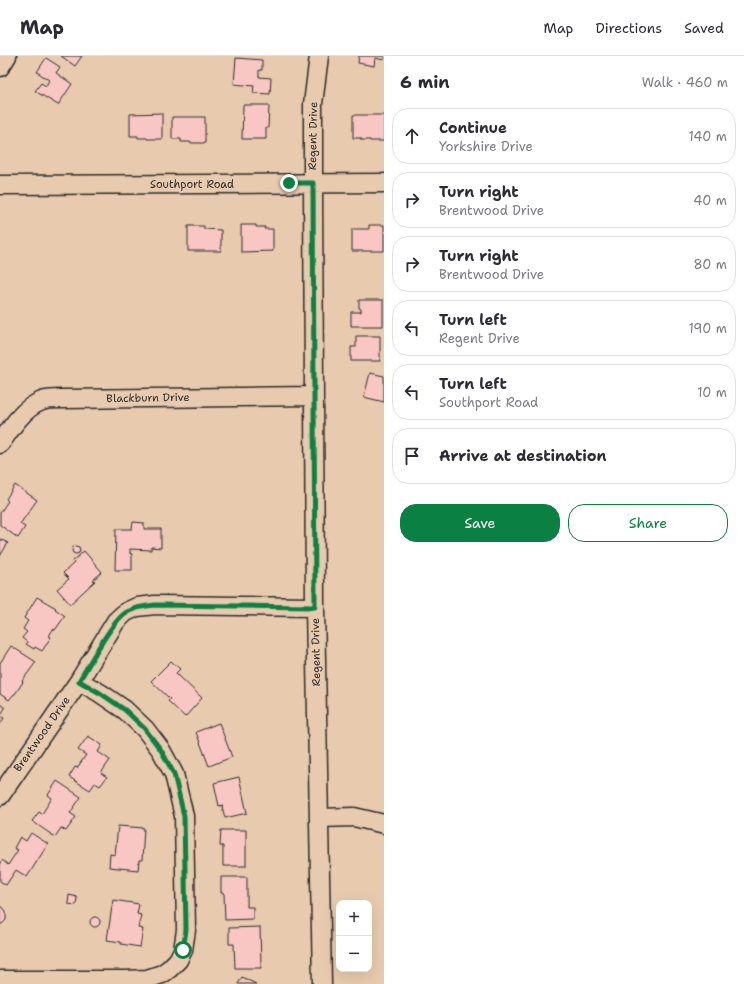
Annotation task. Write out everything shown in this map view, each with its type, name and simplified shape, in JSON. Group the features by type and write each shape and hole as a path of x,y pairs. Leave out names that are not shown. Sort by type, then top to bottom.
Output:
{"street":[{"path":"0,67 7,56"},
{"name":"Regent Drive","path":"319,56 313,104 313,183 315,607 322,984"},
{"name":"Southport Road","path":"0,185 384,184"},
{"name":"Blackburn Drive","path":"0,444 12,425 32,406 43,401 61,399 314,396"},
{"name":"Brentwood Drive","path":"0,796 79,681 116,621 126,612 137,607 155,605 315,607"},
{"path":"0,980 148,979 162,974 170,969 178,960 183,950 186,930 184,816 174,774 161,750 145,729 125,710 79,681"},
{"path":"319,818 354,817 384,824"}],"building":[{"path":"61,56 82,56 75,66"},
{"path":"359,56 384,56 384,60 375,58 374,66 358,63"},
{"path":"46,58 60,67 56,73 72,84 58,105 35,91 41,83 46,86 49,80 37,72"},
{"path":"236,58 262,60 262,70 259,70 259,77 271,78 270,94 253,93 254,86 234,84"},
{"path":"243,105 269,105 266,139 242,139"},
{"path":"162,113 162,139 147,139 138,138 138,136 130,136 130,114"},
{"path":"353,115 384,115 384,141 370,141 361,140 361,138 353,138"},
{"path":"172,117 205,117 205,143 181,142 181,139 172,139"},
{"path":"241,225 256,225 256,227 265,227 264,229 273,229 273,251 241,252"},
{"path":"369,225 384,225 384,251 352,251 352,229 369,229"},
{"path":"188,226 204,226 204,229 221,230 221,251 188,251"},
{"path":"359,300 383,300 383,326 351,326 351,312 361,312 361,309 359,308"},
{"path":"356,336 380,336 380,361 351,361 351,347 356,347"},
{"path":"370,373 384,376 384,402 364,397"},
{"path":"15,485 37,500 20,524 25,527 18,538 0,525 0,513 8,501 6,499"},
{"path":"133,522 144,523 144,529 161,529 161,548 151,547 151,550 130,549 130,554 132,554 132,570 115,570 116,529 132,529"},
{"path":"0,539 8,543 0,556"},
{"path":"74,546 78,546 80,550 78,554 74,554 72,552 72,548"},
{"path":"84,551 102,572 93,580 95,581 70,604 57,589 69,579 63,573"},
{"path":"37,597 56,608 55,609 65,616 55,630 53,629 49,636 51,637 42,651 35,647 34,649 26,644 27,642 22,638 27,632 23,629 28,621 24,618"},
{"path":"11,646 36,662 22,681 23,682 15,694 9,700 0,694 0,663"},
{"path":"171,661 180,669 176,673 202,698 185,717 168,701 170,699 151,681"},
{"path":"0,704 5,708 0,716"},
{"path":"0,716 4,718 0,724"},
{"path":"219,723 232,757 209,766 196,732"},
{"path":"88,736 102,745 98,752 110,760 101,773 107,777 100,786 95,783 90,790 69,777 75,767 77,768 86,755 78,750"},
{"path":"239,777 247,813 225,818 223,805 219,806 214,783"},
{"path":"57,781 81,797 70,813 76,817 66,831 61,828 55,837 32,821 39,812 42,814 52,798 48,795"},
{"path":"118,826 144,828 142,860 139,860 138,870 109,867 110,854 115,855"},
{"path":"221,830 246,830 246,866 223,866 223,846 220,846"},
{"path":"31,833 48,844 27,877 16,870 6,885 0,881 0,863 2,860 8,865 18,850 14,848 20,837 26,841"},
{"path":"221,877 247,877 247,907 253,907 253,919 225,920 224,893 221,893"},
{"path":"69,895 77,897 76,905 68,904"},
{"path":"113,900 139,904 137,914 141,915 138,928 143,929 140,947 107,940"},
{"path":"0,906 6,911 6,920 2,924 0,924"},
{"path":"95,917 100,922 95,927 90,922"},
{"path":"260,927 261,968 235,968 234,944 229,944 229,928"},
{"path":"242,977 256,984 238,984"}],"route":[{"path":"183,950 186,930 184,816 174,774 161,750 145,729 125,710 79,681 116,621 126,612 137,607 155,605 315,607 313,183 289,183"}]}
